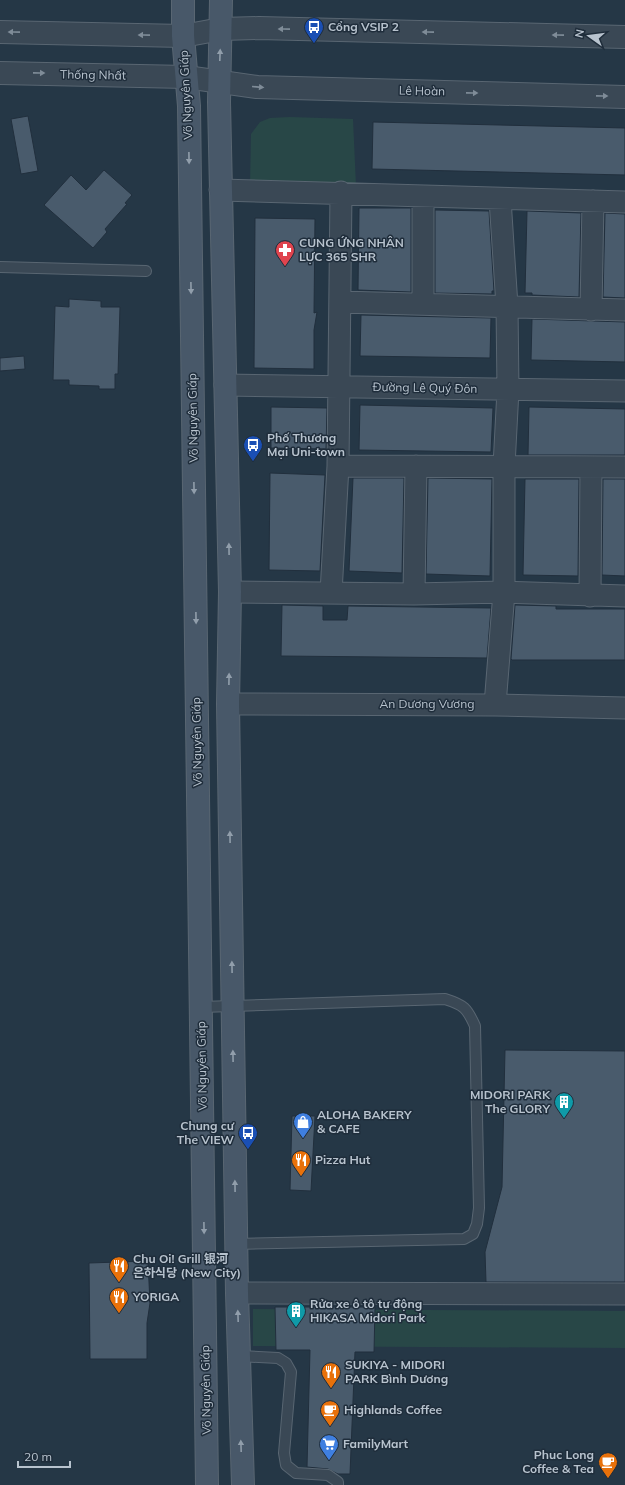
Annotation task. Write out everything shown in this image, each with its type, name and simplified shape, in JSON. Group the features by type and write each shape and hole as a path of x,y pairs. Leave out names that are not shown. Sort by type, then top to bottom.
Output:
{"main road":[{"name":"Võ Nguyên Giáp","path":"183,0 183,36 189,130 207,1485"},
{"path":"221,0 219,82 220,190 230,592 228,704 236,1244 242,1485"}],"street":[{"path":"0,32 183,36 221,29 259,28 625,37"},
{"name":"Thống Nhất","path":"0,72 186,77 219,82"},
{"name":"Lê Hoàn","path":"219,82 258,87 625,96"},
{"path":"220,190 341,192 500,199 625,202"},
{"path":"331,593 338,466 341,302 341,192"},
{"path":"423,196 423,304"},
{"path":"495,705 504,592 504,466 508,390 507,306 500,199"},
{"path":"591,310 593,201"},
{"path":"341,302 625,310"},
{"name":"Đường Lê Quý Đôn","path":"225,385 625,391"},
{"path":"338,466 625,467"},
{"path":"414,594 416,466"},
{"path":"590,596 591,467"},
{"path":"230,592 414,594 504,592 625,596"},
{"name":"An Dương Vương","path":"228,704 495,705 625,708"},
{"path":"237,1293 625,1294"}],"lane":[{"path":"0,267 146,272"},
{"path":"201,1007 445,999 458,1003 469,1012 475,1026 479,1208 477,1224 473,1234 464,1239 236,1244"},
{"path":"239,1356 278,1358 286,1363 291,1372 284,1453 286,1465 296,1472 328,1475 338,1482 338,1485"}],"green space":[{"path":"290,117 353,119 356,186 250,187 251,134 260,122 270,118"},
{"path":"253,1309 625,1311 625,1348 253,1346"}],"building":[{"path":"28,116 38,171 21,174 11,119"},
{"path":"373,122 625,128 625,175 372,169"},
{"path":"104,170 132,195 125,203 127,204 105,229 107,232 93,248 44,205 71,175 86,190"},
{"path":"359,208 411,208 411,292 358,290"},
{"path":"435,210 489,211 494,291 492,291 492,294 435,293"},
{"path":"527,211 581,213 579,297 532,295 532,293 525,293"},
{"path":"605,213 625,214 625,298 603,297"},
{"name":"CUNG ỨNG NHÂN LỰC 365 SHR","path":"255,218 315,219 314,313 317,312 314,330 314,369 254,368"},
{"path":"69,299 101,301 101,307 120,307 118,374 115,374 115,389 99,389 99,386 69,385 69,380 53,380 55,306 69,307"},
{"path":"361,315 491,318 490,358 360,356"},
{"path":"532,319 625,322 625,362 531,360"},
{"path":"24,356 25,369 0,371 0,358"},
{"path":"360,405 493,408 491,452 359,450"},
{"path":"271,407 327,408 326,449 271,448"},
{"path":"529,407 625,409 625,455 528,455"},
{"path":"270,473 325,475 320,571 269,570"},
{"path":"353,478 404,478 402,573 349,571"},
{"path":"428,478 492,479 490,576 426,574"},
{"path":"525,479 579,479 578,576 523,575"},
{"path":"603,479 625,479 625,576 602,575"},
{"path":"282,605 323,606 323,620 347,620 348,606 491,608 487,658 281,656"},
{"path":"515,605 556,606 556,609 625,609 625,660 512,660"},
{"name":"MIDORI PARK The GLORY","path":"505,1050 625,1051 625,1282 486,1282 485,1252 502,1187"},
{"name":"ALOHA BAKERY & CAFE","path":"292,1116 315,1116 311,1191 290,1190"},
{"path":"148,1261 150,1303 147,1323 147,1359 90,1359 89,1263"},
{"path":"275,1307 375,1307 374,1352 355,1352 350,1474 338,1474 328,1469 307,1467 310,1350 276,1350"}],"place":[{"name":"Cổng VSIP 2","path":"314,44"},
{"name":"CUNG ỨNG NHÂN LỰC 365 SHR","path":"285,267"},
{"name":"Phố Thương Mại Uni-town","path":"253,462"},
{"name":"MIDORI PARK The GLORY","path":"564,1119"},
{"name":"ALOHA BAKERY & CAFE","path":"303,1139"},
{"name":"Chung cư The VIEW","path":"248,1150"},
{"name":"Pizza Hut","path":"301,1177"},
{"name":"Chu Oi! Grill 银河 은하식당 (New City)","path":"119,1283"},
{"name":"YORIGA","path":"119,1314"},
{"name":"Rửa xe ô tô tự động HIKASA Midori Park","path":"296,1328"},
{"name":"SUKIYA - MIDORI PARK Bình Dương","path":"331,1389"},
{"name":"Highlands Coffee","path":"330,1427"},
{"name":"FamilyMart","path":"329,1461"},
{"name":"Phuc Long Coffee & Tea","path":"608,1479"}]}
